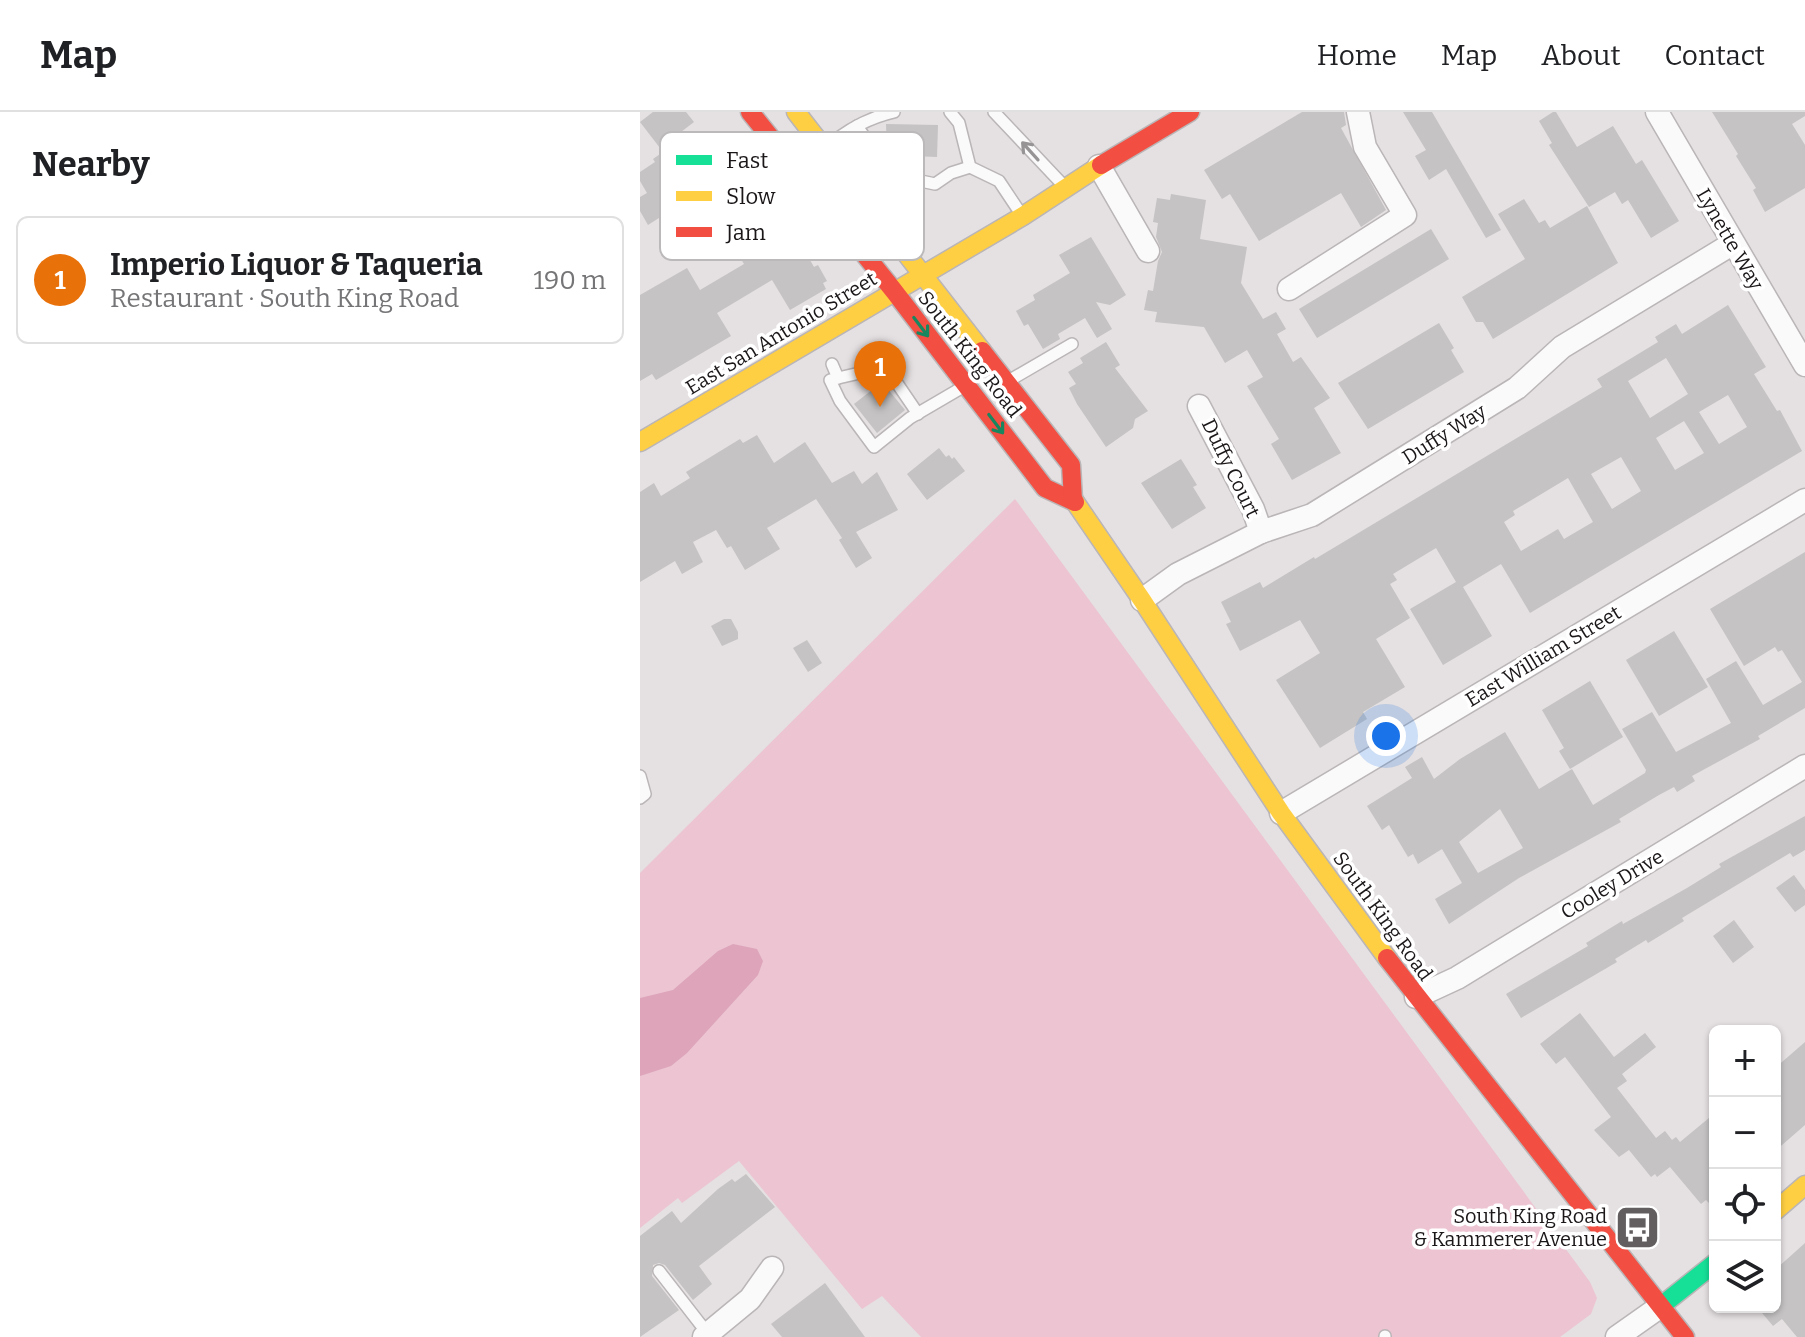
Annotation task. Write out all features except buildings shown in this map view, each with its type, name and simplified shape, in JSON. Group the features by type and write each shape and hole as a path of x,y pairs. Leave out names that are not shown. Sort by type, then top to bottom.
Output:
{"main road":[{"name":"South King Road","path":"750,112 766,132"},
{"name":"South King Road","path":"796,112 811,132"},
{"name":"East San Antonio Street","path":"640,442 1023,216 1190,112"},
{"name":"South King Road","path":"869,260 1045,488 1073,500"},
{"name":"South King Road","path":"910,260 1071,465 1073,500 1281,813 1416,997 1556,1170 1685,1337"},
{"path":"1781,1206 1805,1185"},
{"path":"1661,1306 1709,1268"}],"street":[{"path":"1289,289 1405,215 1365,147 1358,112"},
{"name":"Lynette Way","path":"1657,112 1805,365"},
{"path":"1099,166 1148,251"},
{"name":"Duffy Way","path":"1142,600 1178,574 1261,532 1312,515 1517,388 1562,347 1732,244"},
{"name":"Duffy Court","path":"1199,406 1253,509 1261,532"},
{"name":"East William Street","path":"1281,813 1805,500"},
{"name":"Cooley Drive","path":"1416,997 1457,978 1805,766"},
{"path":"706,1336 750,1299 772,1268"},
{"path":"1617,1337 1661,1306"}],"lane":[{"path":"844,132 876,116 894,112"},
{"path":"950,112 959,123 970,167"},
{"path":"994,112 1067,189"},
{"path":"857,126 861,132"},
{"path":"924,182 935,184 951,173 970,167 999,181 1023,216"},
{"path":"1007,383 1072,344"},
{"path":"832,364 838,378"},
{"path":"918,414 886,367 830,380 840,401 874,447 918,414 966,385"},
{"path":"640,776 645,794 640,798"},
{"path":"659,1271 706,1336"}],"shaded area":[{"path":"1015,499 1590,1282 1597,1298 1591,1314 1560,1337 921,1337 882,1296 862,1309 739,1161 682,1203 678,1198 640,1228 640,873"},
{"path":"733,944 757,949 763,961 758,975 687,1053 671,1066 640,1076 640,998 673,990 718,951"}],"traffic: fast":[{"path":"1661,1306 1709,1268"}],"traffic: slow":[{"path":"796,112 812,132"},
{"path":"640,442 1023,216 1101,165"},
{"path":"911,260 982,351"},
{"path":"1075,502 1281,813 1387,958"},
{"path":"1781,1206 1805,1185"}],"traffic: jam":[{"path":"750,112 766,132"},
{"path":"1101,165 1190,112"},
{"path":"869,260 1045,488 1075,502"},
{"path":"982,351 1071,465 1073,500"},
{"path":"1387,958 1685,1337"}],"place":[{"name":"Imperio Liquor & Taqueria","path":"880,407"},
{"name":"South King Road & Kammerer Avenue","path":"1638,1227"}]}
